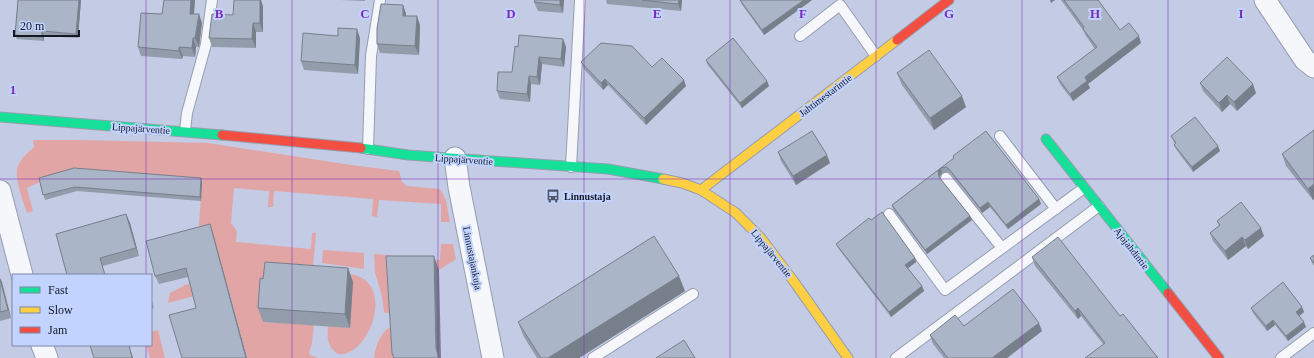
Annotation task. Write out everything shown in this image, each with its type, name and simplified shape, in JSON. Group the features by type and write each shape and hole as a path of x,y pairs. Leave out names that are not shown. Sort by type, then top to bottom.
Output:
{"main road":[{"name":"Jahtimestarintie","path":"701,190 949,0"},
{"name":"Lippajärventie","path":"0,117 185,131 368,148 408,155 608,169 682,183 701,190 736,213 761,238 848,358"},
{"name":"Ajojahdintie","path":"1046,139 1219,358"}],"street":[{"path":"1265,0 1305,60 1314,68"},
{"name":"Linnustajankuja","path":"455,158 493,358"},
{"path":"0,191 22,274"},
{"path":"42,346 47,358"}],"lane":[{"path":"185,131 187,113 206,44 212,0"},
{"path":"368,148 371,56 380,0"},
{"path":"571,166 580,0"},
{"path":"800,36 844,3 876,56"},
{"path":"1000,136 1056,209"},
{"path":"946,178 1002,248"},
{"path":"889,214 945,290 1084,188"},
{"path":"896,358 1099,206"},
{"path":"593,358 693,294"},
{"path":"1281,358 1314,333"}],"shaded area":[{"path":"33,140 208,143 399,171 402,182 407,186 440,189 446,200 450,222 441,222 441,204 379,200 377,217 372,216 373,199 274,191 273,207 268,207 269,191 234,188 231,223 237,231 236,242 311,249 312,233 316,233 312,279 263,322 314,325 309,353 310,355 318,358 247,358 228,287 168,303 170,293 185,285 199,281 202,236 199,224 202,183 40,182 27,188 33,211 27,213 17,181 17,169 22,159 34,147"},
{"path":"441,244 453,244 456,259 439,270 391,270 395,313 385,313 382,296 375,273 374,254 440,260"},
{"path":"323,250 364,253 364,269 322,263"},
{"path":"350,274 365,280 373,290 375,303 374,318 368,332 360,344 349,352 338,354 328,342 328,326 350,328"},
{"path":"395,325 397,358 374,358 380,338 386,330"},
{"path":"158,330 165,358 150,358 146,346 152,346 152,332"}],"building":[{"path":"18,0 79,0 76,34 42,31 42,37 15,35"},
{"path":"164,0 191,0 190,14 199,14 192,48 179,47 179,51 138,47 141,13 162,14"},
{"path":"234,0 260,0 260,23 253,23 252,39 209,38 212,14 233,15"},
{"path":"535,0 560,0 560,5 534,2"},
{"path":"642,0 679,0 678,4"},
{"path":"740,0 804,0 762,30"},
{"path":"1064,0 1098,0 1120,30 1129,23 1139,36 1085,77 1087,81 1070,94 1057,77 1097,47"},
{"path":"381,4 403,5 403,16 417,16 415,46 377,44 377,29"},
{"path":"338,28 357,29 355,65 301,61 303,33 338,36"},
{"path":"519,35 563,39 561,59 539,57 537,77 529,76 527,94 497,91 498,72 512,72 515,46 518,47"},
{"path":"733,38 767,81 740,103 706,60"},
{"path":"601,43 632,46 652,67 662,58 684,80 644,118 605,79 601,83 581,62"},
{"path":"929,50 962,96 930,118 897,73"},
{"path":"1227,57 1253,84 1234,102 1227,95 1219,103 1200,83"},
{"path":"1195,117 1218,146 1192,167 1174,145 1176,143 1171,136"},
{"path":"1314,130 1314,184 1308,189 1282,154"},
{"path":"812,131 827,155 793,176 778,152"},
{"path":"986,131 1039,199 1006,225 988,202 980,208 949,169 946,167 941,168 938,171 939,177 970,216 925,250 892,205 954,158 953,156"},
{"path":"74,168 201,178 200,197 75,187 43,195 39,178"},
{"path":"1241,202 1261,228 1245,240 1242,237 1225,251 1210,233 1220,225 1217,221"},
{"path":"882,212 915,258 905,265 922,286 889,312 836,244 869,218 871,220"},
{"path":"126,214 136,248 100,258 105,274 67,274 56,234"},
{"path":"210,224 246,358 182,358 169,315 196,308 186,268 155,276 146,241"},
{"path":"654,236 679,276 548,358 541,358 518,322"},
{"path":"1058,237 1120,316 1123,314 1158,358 1085,358 1105,343 1078,308 1075,311 1032,257"},
{"path":"1314,255 1314,263 1310,258"},
{"path":"386,256 434,256 436,348 439,358 394,358 392,353"},
{"path":"265,262 348,268 345,314 258,308 260,278 263,279"},
{"path":"0,279 8,310 0,312"},
{"path":"1283,282 1302,307 1296,312 1304,322 1286,336 1273,320 1266,326 1251,308"},
{"path":"1013,289 1039,323 992,358 948,358 930,335 955,315 964,326"},
{"path":"684,340 695,358 656,358"},
{"path":"90,346 129,346 132,358 94,358"}],"traffic: fast":[{"path":"0,117 222,135"},
{"path":"1046,139 1168,293"},
{"path":"361,148 408,155 608,169 663,179"}],"traffic: slow":[{"path":"701,190 897,40"},
{"path":"663,179 682,183 701,190 736,213 761,238 848,358"}],"traffic: jam":[{"path":"897,40 949,0"},
{"path":"222,135 361,148"},
{"path":"1168,293 1219,358"}],"place":[{"name":"Linnustaja","path":"553,196"}]}
